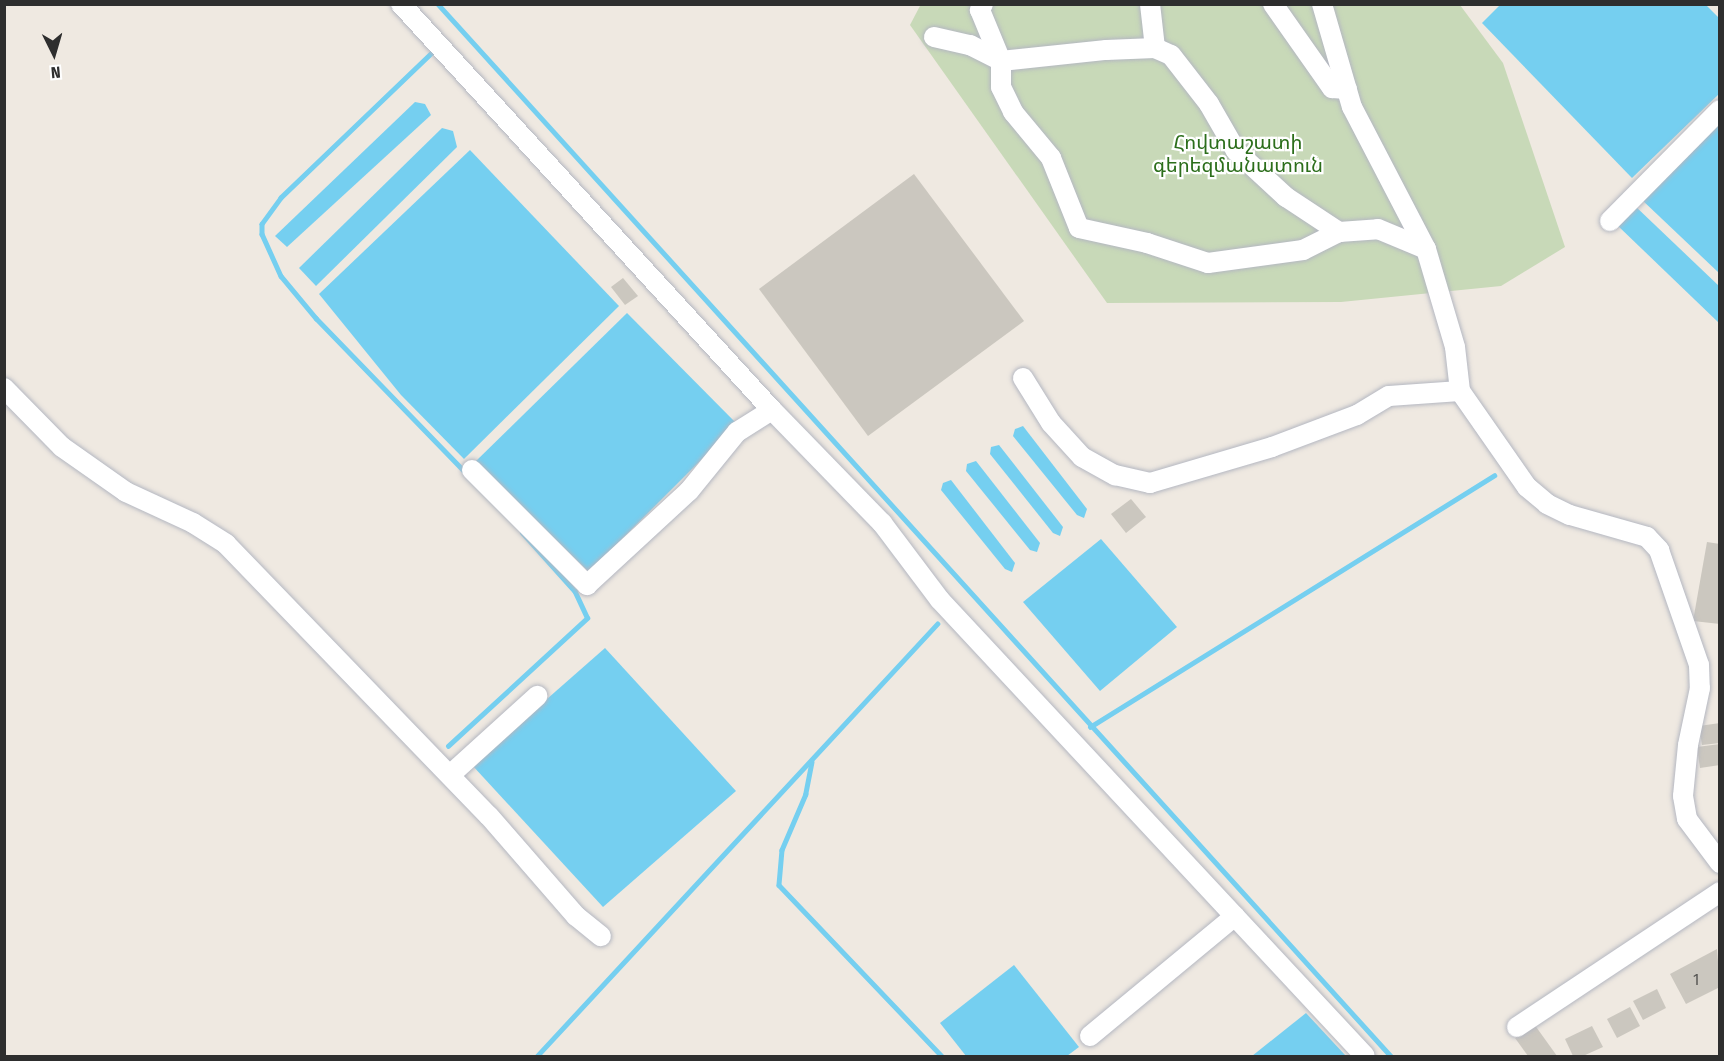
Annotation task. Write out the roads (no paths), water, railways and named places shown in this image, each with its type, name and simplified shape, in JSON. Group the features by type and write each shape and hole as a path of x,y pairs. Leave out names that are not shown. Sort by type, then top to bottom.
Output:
{"street":[{"path":"401,4 772,410 882,523 940,600 1365,1056"},
{"path":"983,4 980,10 1001,61 1001,87 1013,112 1052,158 1079,228 1147,243 1208,262 1304,250 1340,232 1378,229 1426,249"},
{"path":"1150,4 1155,48"},
{"path":"1273,4 1332,88 1347,89"},
{"path":"1322,4 1352,107 1426,249 1455,347 1460,391 1527,487 1546,504 1570,515 1647,537 1659,550 1699,665 1700,688 1686,763 1683,796 1687,819 1719,863"},
{"path":"934,37 970,45 1001,61 1155,48 1171,55 1209,104 1236,151 1286,197 1340,232"},
{"path":"1610,221 1719,110"},
{"path":"1023,378 1051,423 1082,457 1115,475 1150,483 1272,447 1357,415 1389,396 1460,391"},
{"path":"4,388 72,454 126,492 192,523 226,544 450,775 576,916 601,936"},
{"path":"472,470 587,585 689,491 737,432 772,410"},
{"path":"450,775 537,696"},
{"path":"1517,1027 1719,892"},
{"path":"1090,1036 1235,916"}],"water":[{"path":"1501,4 1706,5 1719,18 1719,94 1632,178 1482,23"},
{"path":"415,102 425,104 431,115 287,247 275,236"},
{"path":"1719,119 1719,273 1641,199"},
{"path":"442,128 453,131 457,147 316,286 299,268"},
{"path":"470,150 619,306 464,459 401,395 319,294"},
{"path":"1634,205 1719,286 1719,323 1616,224"},
{"path":"627,313 737,424 589,572 475,462"},
{"path":"1023,426 1087,509 1084,518 1077,515 1013,436 1015,429"},
{"path":"999,445 1063,527 1060,536 1053,533 990,454 991,447"},
{"path":"976,461 1040,543 1037,552 1030,550 966,471 967,464"},
{"path":"951,480 1015,563 1012,572 1005,569 941,490 943,483"},
{"path":"1101,539 1177,627 1100,691 1023,602"},
{"path":"605,648 736,791 603,907 472,765"},
{"path":"1014,965 1079,1047 1067,1056 966,1056 940,1023"},
{"path":"1306,1013 1346,1056 1252,1056"}],"waterway":[{"path":"438,4 1391,1056"},
{"path":"432,53 281,198 262,224 262,234 281,276 316,318 465,472"},
{"path":"1090,727 1494,476"},
{"path":"448,746 587,618 575,592 522,533"},
{"path":"537,1056 937,624"},
{"path":"812,762 806,794 782,850 779,885 942,1056"}],"park label":[{"name":"Հովտաշատի գերեզմանատուն","path":"1238,154"}]}
